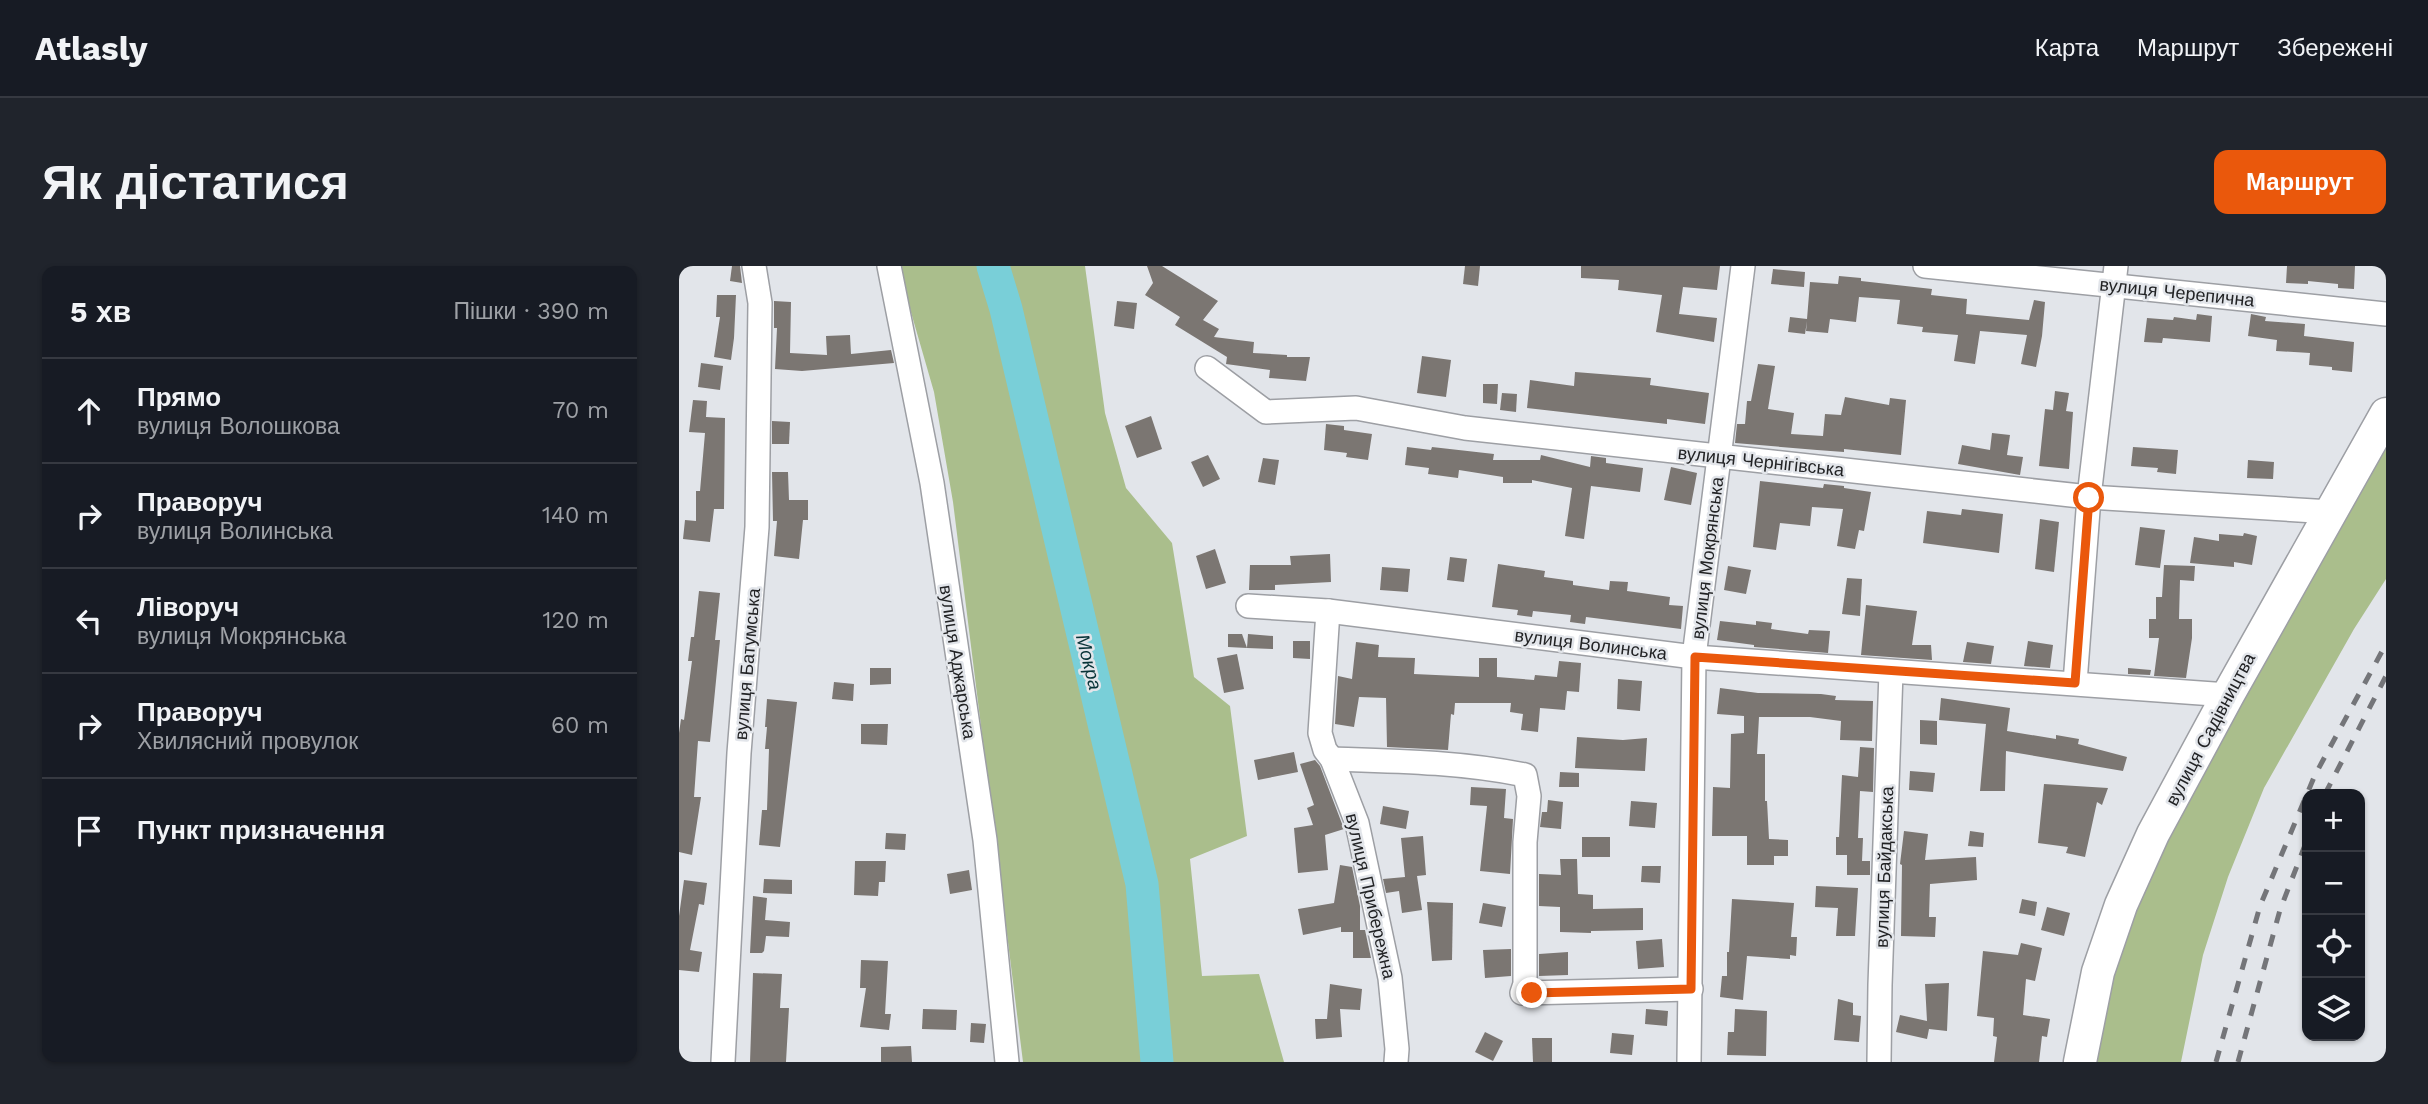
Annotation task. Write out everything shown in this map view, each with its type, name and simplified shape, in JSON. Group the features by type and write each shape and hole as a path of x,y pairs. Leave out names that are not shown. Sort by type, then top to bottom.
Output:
{"street":[{"name":"вулиця Батумська","path":"723,1062 739,753 757,527 760,303 754,266"},
{"name":"вулиця Аджарська","path":"888,266 932,483 985,840 1007,1062"},
{"name":"вулиця Мокрянська","path":"1689,1062 1695,657 1743,266"},
{"name":"вулиця Черепична","path":"1925,266 2115,275 2386,314"},
{"path":"2075,683 2089,498 2115,275"},
{"name":"вулиця Чернігівська","path":"1207,368 1266,412 1356,408 1465,428 2089,498 2331,512"},
{"name":"вулиця Садівництва","path":"2080,1062 2098,972 2121,905 2153,834 2386,414"},
{"name":"вулиця Волинська","path":"1248,606 1328,611 1695,657 2228,695"},
{"name":"вулиця Прибережна","path":"1328,611 1320,733 1357,822 1391,978 1396,1062"},
{"name":"вулиця Байдакська","path":"1879,1062 1879,985 1891,672"},
{"path":"1332,759 1408,761 1494,769 1525,775 1529,796 1525,842 1523,993 1691,989"}],"green space":[{"path":"902,266 1085,266 1105,413 1126,488 1172,543 1194,677 1230,706 1247,836 1190,859 1202,976 1259,974 1284,1062 1023,1062 953,502 934,392 904,288"},
{"path":"2386,430 2386,579 2354,629 2264,788 2228,877 2203,955 2181,1062 2091,1062 2109,974 2138,895"}],"building":[{"path":"732,266 740,266 742,283 730,281"},
{"path":"1147,266 1162,266 1218,301 1203,320 1219,329 1214,337 1254,342 1253,353 1310,357 1306,381 1269,378 1270,370 1226,364 1227,357 1175,325 1180,317 1145,295 1153,283"},
{"path":"1465,266 1480,266 1478,286 1463,284"},
{"path":"1581,266 1720,266 1717,290 1683,287 1679,314 1717,318 1714,342 1656,332 1662,295 1618,290 1619,280 1581,278"},
{"path":"2287,266 2355,266 2354,289 2338,288 2338,284 2308,281 2308,284 2286,283"},
{"path":"1773,269 1805,272 1804,287 1771,284"},
{"path":"1839,276 1932,289 1931,295 1967,299 1966,314 2029,320 2034,300 2045,302 2036,367 2021,364 2027,335 1980,331 1975,364 1954,361 1958,335 1922,332 1923,327 1897,324 1900,300 1859,297 1856,322 1830,319 1828,333 1806,331 1807,321 1805,334 1788,332 1790,317 1807,319 1810,282 1838,284"},
{"path":"717,295 736,295 731,360 714,357 720,317 716,317"},
{"path":"774,301 791,302 790,353 827,355 826,336 850,335 851,354 891,350 894,363 802,371 775,369 777,328 774,328"},
{"path":"1117,301 1137,303 1134,329 1114,326"},
{"path":"2197,314 2212,316 2210,342 2163,338 2162,343 2144,342 2147,318 2173,320 2174,317 2196,320"},
{"path":"2251,314 2266,317 2265,321 2305,324 2304,336 2354,342 2352,372 2309,365 2310,353 2276,351 2277,340 2248,336"},
{"path":"1422,356 1451,360 1446,397 1417,393"},
{"path":"701,363 723,366 720,390 698,387"},
{"path":"1758,364 1775,366 1768,409 1794,413 1791,434 1823,436 1825,414 1841,415 1845,397 1889,405 1890,398 1906,400 1901,455 1735,443 1737,424 1745,424 1747,401 1751,401"},
{"path":"1575,372 1651,378 1650,385 1709,393 1705,424 1667,419 1667,424 1527,408 1530,380 1574,386"},
{"path":"1483,384 1498,384 1497,404 1483,403"},
{"path":"2055,391 2069,393 2066,411 2073,412 2069,469 2039,466 2045,409 2053,410"},
{"path":"1502,393 1517,394 1516,412 1500,410"},
{"path":"693,400 707,401 706,417 725,418 724,509 714,509 710,542 683,539 685,520 696,521 696,491 700,491 705,433 689,432"},
{"path":"1151,416 1162,449 1137,458 1125,426"},
{"path":"772,421 790,422 789,444 772,444"},
{"path":"1326,424 1372,434 1368,460 1346,457 1347,453 1324,450"},
{"path":"1992,433 2010,435 2007,455 2023,457 2020,475 1958,464 1962,445 1990,450"},
{"path":"1407,447 1494,454 1493,460 1540,460 1541,455 1590,467 1591,456 1606,458 1606,463 1643,468 1640,492 1591,486 1584,539 1565,536 1572,488 1532,480 1532,483 1503,483 1503,477 1459,470 1458,478 1428,474 1429,468 1405,465"},
{"path":"2133,447 2178,450 2176,474 2157,472 2158,468 2131,466"},
{"path":"1208,455 1220,479 1203,487 1191,462"},
{"path":"1263,458 1279,460 1275,485 1258,482"},
{"path":"2248,460 2274,462 2273,479 2247,478"},
{"path":"1671,467 1697,473 1691,505 1664,500"},
{"path":"772,472 788,472 789,500 808,500 808,520 803,520 799,559 774,556 777,521 773,521"},
{"path":"1760,481 1823,488 1824,484 1871,492 1864,531 1859,530 1855,549 1837,546 1843,509 1812,507 1810,526 1780,523 1776,550 1753,547"},
{"path":"1962,509 2003,514 1999,553 1923,543 1927,511 1961,515"},
{"path":"2040,519 2059,522 2054,572 2035,569"},
{"path":"2140,527 2165,530 2160,568 2135,565"},
{"path":"2244,533 2257,536 2252,565 2234,562 2234,567 2190,563 2194,537 2219,541 2219,534 2243,536"},
{"path":"1215,549 1226,583 1206,589 1196,556"},
{"path":"1330,554 1331,582 1275,585 1275,590 1249,590 1250,565 1291,565 1290,556"},
{"path":"1450,557 1467,559 1464,582 1447,580"},
{"path":"1498,564 1545,571 1544,577 1573,581 1573,585 1609,590 1610,581 1628,582 1627,591 1670,597 1669,605 1683,606 1681,629 1586,617 1585,624 1570,622 1571,615 1533,611 1532,617 1517,615 1518,610 1492,607"},
{"path":"2164,565 2195,566 2194,581 2180,580 2179,619 2192,619 2186,678 2154,676 2159,638 2149,638 2149,619 2156,619 2156,597 2162,597"},
{"path":"1728,566 1751,570 1746,594 1724,590"},
{"path":"1382,567 1410,569 1408,592 1380,590"},
{"path":"1847,578 1862,579 1860,616 1842,614"},
{"path":"699,591 720,593 715,640 720,640 710,742 698,741 694,797 701,797 692,855 679,852 679,733 681,719 684,720 692,661 688,661 691,637 694,637"},
{"path":"1866,605 1917,611 1912,645 1931,645 1932,660 1861,655"},
{"path":"1720,621 1756,625 1756,621 1772,623 1771,629 1808,634 1809,630 1830,631 1828,653 1754,647 1717,640"},
{"path":"1228,634 1242,634 1247,648 1228,647"},
{"path":"1248,634 1273,636 1273,649 1247,648"},
{"path":"1293,641 1310,641 1310,659 1293,658"},
{"path":"2028,641 2053,645 2050,668 2024,666"},
{"path":"1356,642 1379,645 1378,657 1415,658 1414,674 1479,677 1479,658 1497,658 1497,677 1534,680 1535,675 1557,677 1559,661 1581,663 1579,692 1567,691 1565,710 1540,708 1538,732 1521,730 1523,714 1510,712 1511,703 1455,703 1454,715 1451,714 1448,750 1387,747 1386,698 1359,697 1354,727 1335,724 1338,676 1352,679"},
{"path":"1967,642 1994,646 1991,664 1963,662"},
{"path":"1237,654 1244,689 1224,693 1217,658"},
{"path":"870,668 891,668 891,684 870,685"},
{"path":"2128,668 2151,670 2150,675 2128,674"},
{"path":"1618,679 1642,681 1640,711 1617,709"},
{"path":"834,682 854,684 853,701 832,699"},
{"path":"1720,688 1758,693 1821,694 1836,696 1835,700 1873,701 1872,741 1840,740 1841,721 1810,717 1759,717 1757,754 1765,754 1765,801 1769,839 1788,840 1788,856 1774,856 1774,865 1747,865 1747,836 1712,836 1713,787 1730,788 1731,734 1744,733 1744,716 1717,714"},
{"path":"1941,698 2010,708 2007,731 2056,739 2056,735 2079,739 2078,744 2127,757 2123,771 2006,751 2005,791 1980,791 1986,724 1939,720"},
{"path":"767,699 797,702 780,847 759,845 762,810 767,810"},
{"path":"1920,720 1937,721 1937,745 1920,744"},
{"path":"861,724 888,724 887,745 861,744"},
{"path":"1577,737 1623,740 1647,738 1645,771 1575,768"},
{"path":"1860,747 1874,748 1873,792 1860,791 1858,838 1863,838 1862,861 1870,861 1870,875 1847,875 1847,855 1836,855 1842,775 1858,777"},
{"path":"1294,752 1298,772 1258,780 1254,760"},
{"path":"1315,760 1320,766 1344,829 1325,835 1328,870 1298,873 1294,828 1313,825 1307,808 1314,805 1300,764"},
{"path":"1910,771 1935,773 1933,792 1909,790"},
{"path":"1560,772 1579,773 1579,787 1559,787"},
{"path":"2044,784 2108,788 2102,805 2097,802 2085,857 2066,853 2068,847 2038,843"},
{"path":"1471,787 1506,789 1504,818 1513,819 1510,874 1480,871 1487,806 1470,805"},
{"path":"1548,800 1563,802 1561,829 1540,827 1542,812 1547,812"},
{"path":"1631,801 1657,803 1655,828 1629,826"},
{"path":"1383,806 1409,811 1406,829 1380,824"},
{"path":"1904,831 1928,834 1925,860 1976,857 1977,880 1930,884 1929,917 1936,917 1935,937 1901,936 1900,864"},
{"path":"1970,831 1984,833 1983,847 1968,846"},
{"path":"886,833 906,834 905,850 885,849"},
{"path":"1423,836 1426,875 1417,876 1422,910 1402,913 1399,891 1386,893 1383,879 1405,877 1401,838"},
{"path":"1582,837 1610,837 1610,857 1582,857"},
{"path":"1560,859 1577,859 1578,894 1593,895 1593,909 1643,908 1643,930 1560,932 1560,907 1539,906 1539,874 1561,875"},
{"path":"855,861 886,861 885,882 879,882 878,896 854,895"},
{"path":"1340,865 1352,867 1360,906 1360,930 1365,930 1371,958 1353,958 1353,932 1341,932 1341,927 1303,935 1298,909 1334,903"},
{"path":"1642,866 1661,866 1660,883 1641,882"},
{"path":"969,870 972,890 950,894 947,874"},
{"path":"764,879 792,880 792,894 763,893"},
{"path":"684,880 707,883 704,905 699,904 690,950 702,952 699,972 679,970 679,916"},
{"path":"1816,886 1858,888 1855,936 1836,936 1838,908 1815,907"},
{"path":"753,896 767,898 765,920 790,922 789,937 766,936 762,953 750,953"},
{"path":"1732,899 1794,903 1791,937 1797,937 1796,956 1790,955 1790,959 1747,956 1743,1000 1720,997 1722,976 1727,976"},
{"path":"2022,899 2037,902 2035,916 2019,913"},
{"path":"1427,902 1453,903 1452,960 1432,961"},
{"path":"1483,903 1506,907 1502,927 1479,923"},
{"path":"2047,907 2070,913 2064,936 2041,930"},
{"path":"1662,939 1664,967 1638,969 1636,941"},
{"path":"2021,943 2042,948 2035,981 2026,979 2023,1015 2050,1019 2047,1037 2042,1036 2039,1062 1994,1062 1997,1037 1993,1036 1994,1018 1977,1016 1983,951 2018,955"},
{"path":"1511,949 1511,976 1485,978 1483,950"},
{"path":"1568,952 1568,975 1539,976 1539,954"},
{"path":"861,960 888,961 885,1014 891,1014 889,1030 860,1027 866,988 860,988"},
{"path":"753,973 782,974 780,1008 789,1008 786,1062 750,1062"},
{"path":"1949,983 1947,1031 1929,1029 1927,1039 1896,1032 1900,1015 1927,1021 1925,984"},
{"path":"1330,984 1362,989 1360,1010 1340,1009 1342,1037 1316,1039 1315,1019 1327,1019"},
{"path":"1838,999 1853,1003 1853,1015 1861,1016 1859,1042 1834,1040"},
{"path":"923,1009 957,1010 956,1030 922,1029"},
{"path":"1646,1009 1668,1011 1667,1026 1645,1024"},
{"path":"1735,1009 1767,1011 1766,1056 1727,1055 1728,1032 1734,1032"},
{"path":"971,1023 986,1024 984,1043 970,1042"},
{"path":"1485,1032 1503,1041 1493,1061 1475,1052"},
{"path":"1612,1033 1634,1035 1632,1055 1610,1053"},
{"path":"1532,1038 1552,1038 1552,1062 1533,1062"},
{"path":"911,1046 912,1062 881,1062 881,1047"}],"waterway":[{"name":"Мокра","path":"993,266 1006,309 1142,884 1157,1062"}],"railway":[{"path":"2216,1062 2260,906 2315,775 2386,644"},
{"path":"2328,789 2386,676"},
{"path":"2238,1062 2280,910 2302,852"}],"route":[{"path":"1532,993 1691,989 1695,657 2075,683 2089,498"}]}
